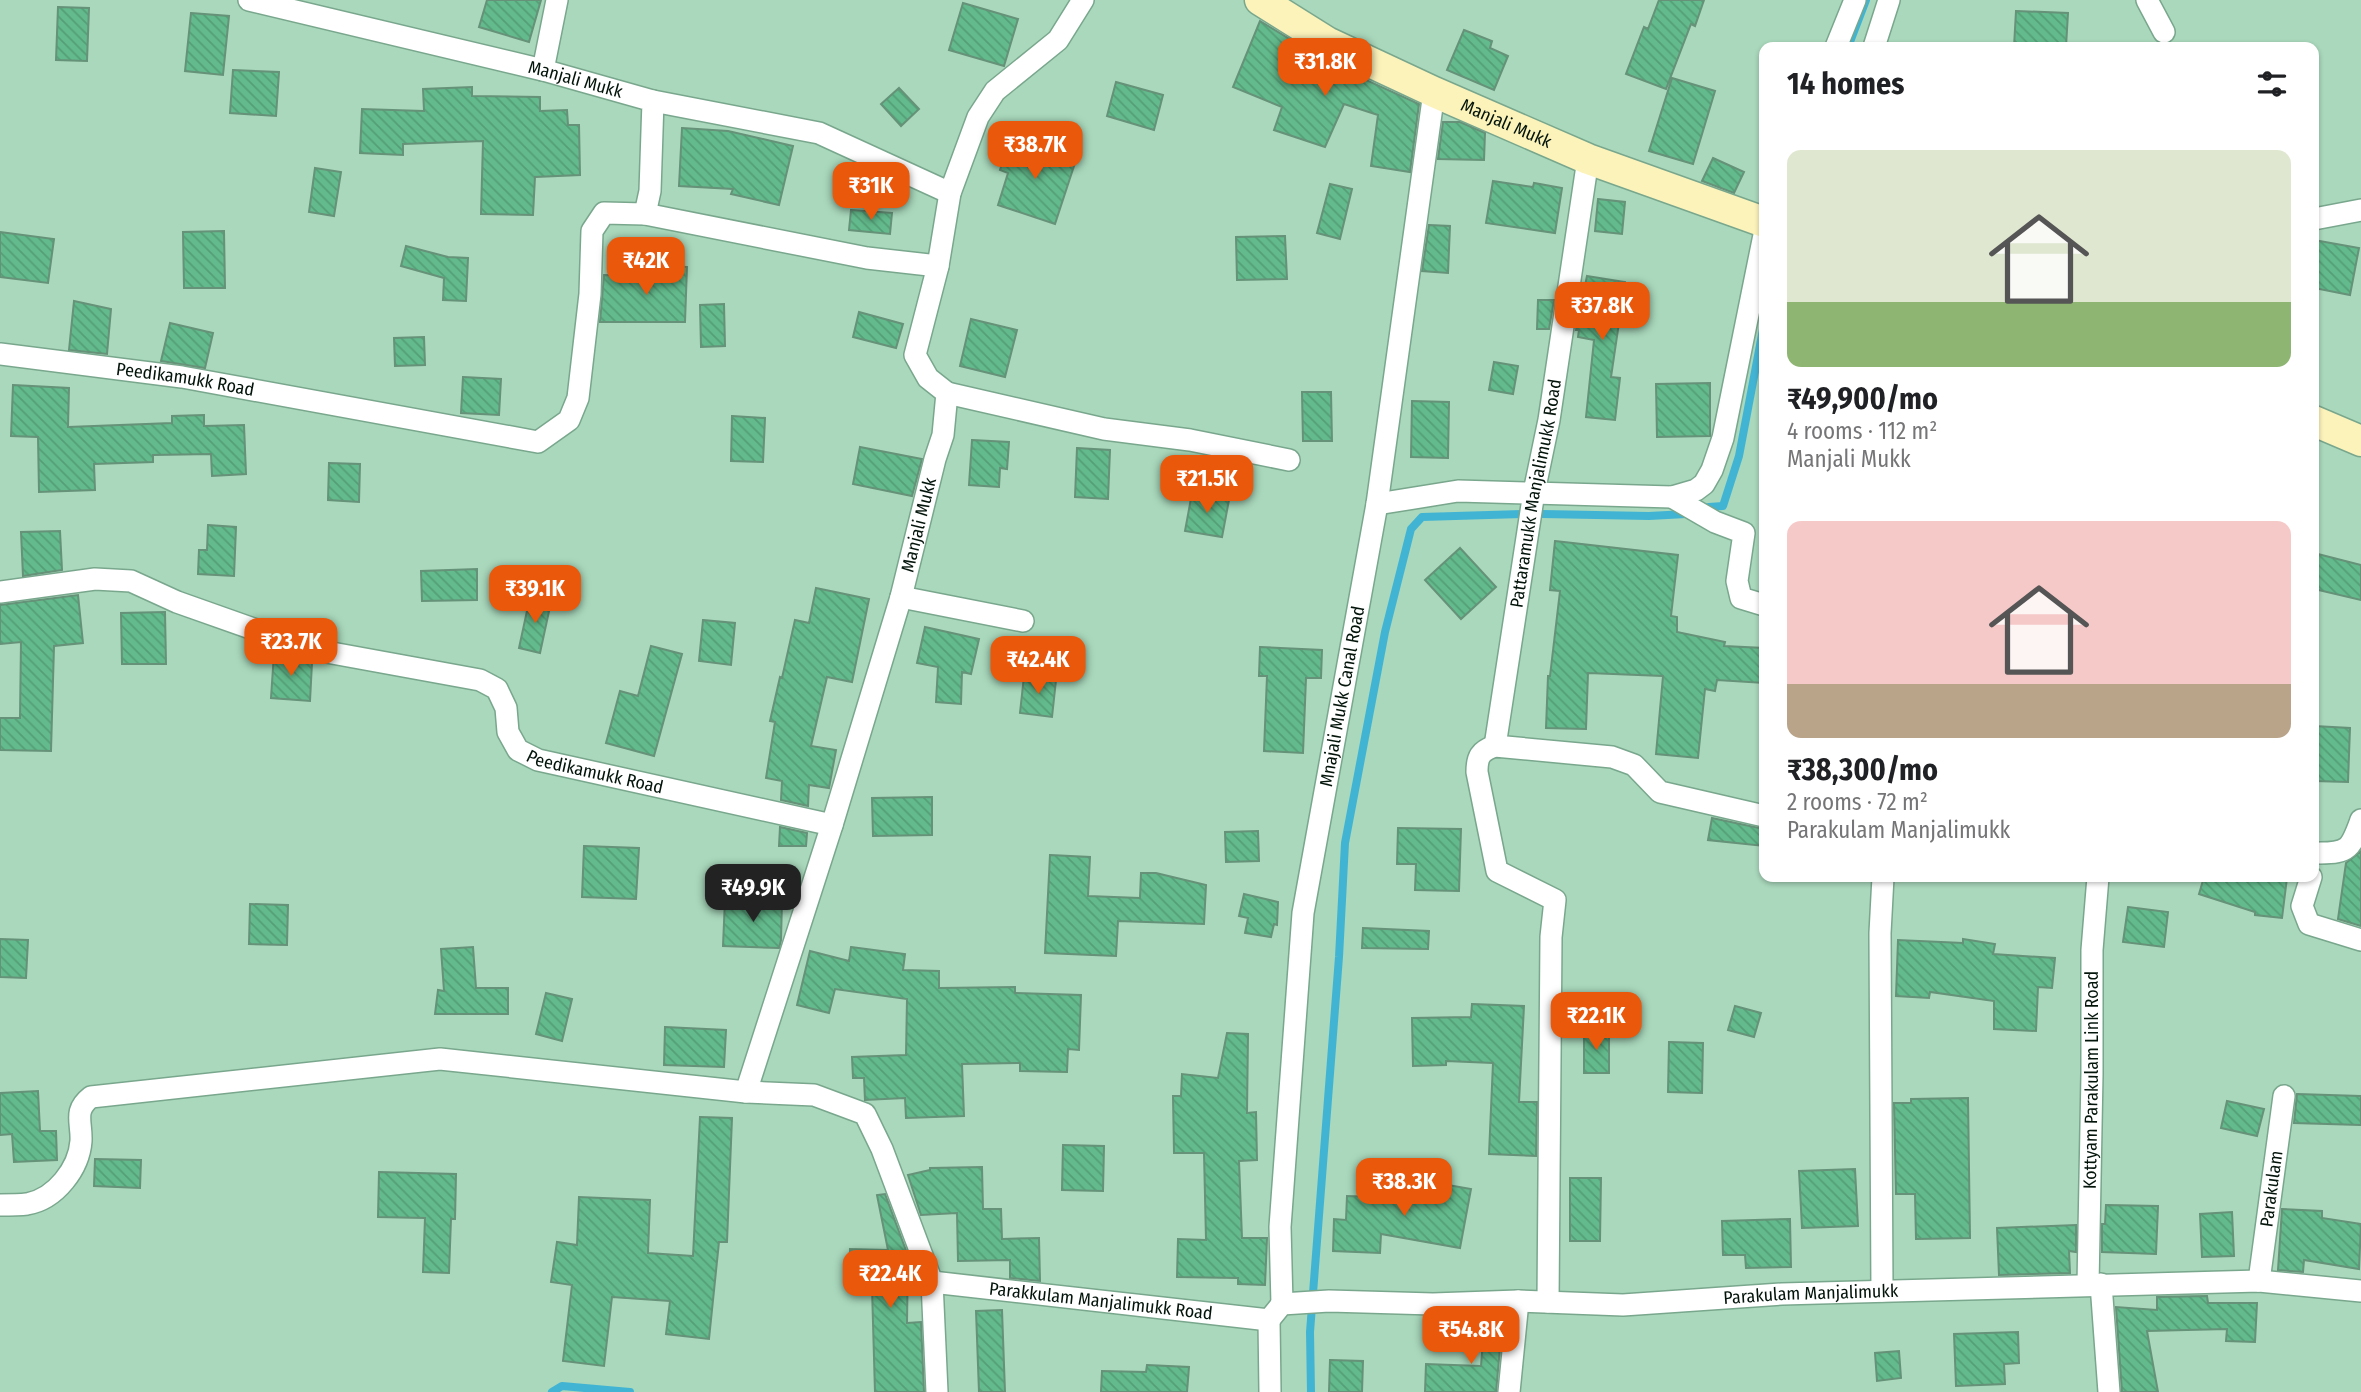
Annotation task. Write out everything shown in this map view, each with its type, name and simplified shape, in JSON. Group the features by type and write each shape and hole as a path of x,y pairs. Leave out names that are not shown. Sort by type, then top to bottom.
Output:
{"street":[{"name":"Manjali Mukk","path":"249,0 543,70 653,101 820,133 950,193"},
{"path":"543,70 557,0"},
{"path":"1083,0 1058,40 995,91 978,117 950,193 938,266 915,355 928,378 947,393 1104,429 1191,440 1289,460"},
{"name":"Manjali Mukk","path":"1260,0 1327,42 1434,92 1588,159 1759,220"},
{"path":"1838,42 1855,0"},
{"path":"1876,42 1889,0"},
{"path":"2147,0 2164,32"},
{"name":"Mnajali Mukk Canal Road","path":"1270,1392 1282,1309 1280,1227 1303,913 1377,504 1434,92"},
{"path":"653,101 650,191 645,214 867,258 938,266"},
{"name":"Pattaramukk Manjalimukk Road","path":"1495,747 1534,492 1549,420 1588,159"},
{"path":"2319,218 2361,210"},
{"name":"Peedikamukk Road","path":"0,354 182,377 538,442 569,420 578,398 590,294 592,231 604,213 645,214"},
{"path":"1377,504 1458,491 1672,497 1696,490 1704,484 1712,470 1723,438 1759,260"},
{"name":"Manjali Mukk","path":"746,1092 832,825 901,597 943,435 947,393"},
{"path":"2319,423 2361,441"},
{"path":"1672,497 1715,522 1744,533 1737,581 1741,598 1759,603"},
{"name":"Peedikamukk Road","path":"0,592 95,579 131,581 177,603 310,649 481,680 497,689 506,708 508,732 518,750 538,760 832,825"},
{"path":"901,597 1023,621"},
{"path":"1548,1302 1551,937 1555,900 1497,871 1477,772 1477,759 1483,750 1495,747 1612,757 1634,765 1660,792 1759,815"},
{"path":"2319,858 2341,853 2353,844 2361,820"},
{"path":"1882,1291 1880,933 1883,882"},
{"name":"Kottyam Parakulam Link Road","path":"2098,882 2092,950 2095,1285 2109,1392"},
{"path":"2309,882 2302,906 2309,924 2361,940"},
{"path":"0,1205 30,1204 64,1181 78,1160 81,1139 79,1113 83,1103 91,1097 440,1059 746,1092 814,1095 865,1114 882,1149 932,1282 937,1392"},
{"name":"Parakulam","path":"2259,1281 2284,1096"},
{"name":"Parakulam Manjalimukk","path":"1282,1309 1329,1301 1433,1304 1518,1301 1623,1305 1782,1294 2259,1281 2361,1291"},
{"name":"Parakkulam Manjalimukk Road","path":"932,1282 1282,1309"},
{"path":"1509,1392 1518,1301"}],"building":[{"path":"487,0 541,0 529,42 479,27"},
{"path":"1659,0 1704,0 1695,26 1691,24 1666,89 1626,74 1644,27 1648,29"},
{"path":"963,3 1018,19 1004,66 949,50"},
{"path":"58,7 89,8 87,61 56,60"},
{"path":"2016,11 2068,13 2066,42 2014,42"},
{"path":"191,13 229,16 223,75 185,71"},
{"path":"1260,21 1301,46 1300,50 1419,104 1410,172 1371,166 1378,115 1344,104 1325,147 1274,130 1282,107 1233,87"},
{"path":"1464,30 1492,41 1490,48 1508,56 1494,90 1447,70"},
{"path":"233,70 279,72 276,116 230,113"},
{"path":"1672,78 1715,91 1693,164 1649,151"},
{"path":"1116,82 1163,95 1154,130 1107,116"},
{"path":"472,87 472,96 540,97 540,111 567,110 568,125 579,125 580,175 535,177 533,215 481,214 483,141 403,144 403,155 360,153 362,109 424,111 423,89"},
{"path":"899,88 919,109 901,126 881,104"},
{"path":"1443,122 1460,122 1485,133 1484,160 1438,159"},
{"path":"682,128 728,131 793,146 779,205 731,194 733,189 679,186"},
{"path":"1011,138 1076,160 1055,224 998,205 1008,173 1000,170"},
{"path":"1713,158 1744,172 1734,193 1702,181"},
{"path":"315,168 341,172 334,216 309,212"},
{"path":"1493,181 1533,187 1534,183 1562,188 1555,233 1486,223"},
{"path":"1330,184 1352,189 1340,239 1317,233"},
{"path":"1598,199 1625,202 1622,234 1595,231"},
{"path":"851,210 892,213 890,234 849,230"},
{"path":"1429,225 1450,226 1448,273 1422,271"},
{"path":"224,231 225,288 184,288 183,232"},
{"path":"0,232 54,239 48,283 0,277"},
{"path":"1285,236 1287,279 1237,280 1236,237"},
{"path":"2319,241 2359,248 2350,295 2319,289"},
{"path":"406,246 448,257 468,258 466,301 443,300 444,278 401,266"},
{"path":"653,266 687,267 685,322 600,322 604,275 653,276"},
{"path":"1587,276 1625,282 1611,377 1620,378 1615,420 1586,417 1594,340 1578,337 1579,330 1576,330"},
{"path":"1538,300 1554,300 1549,329 1537,329"},
{"path":"74,301 111,309 107,354 69,350"},
{"path":"724,304 725,346 701,347 700,305"},
{"path":"859,312 903,324 896,348 853,337"},
{"path":"971,319 1017,330 1005,377 960,366"},
{"path":"170,323 213,333 205,368 161,361"},
{"path":"424,337 425,365 395,366 394,338"},
{"path":"1494,362 1518,366 1513,394 1489,390"},
{"path":"463,377 501,379 499,415 461,413"},
{"path":"1710,383 1710,436 1657,437 1656,384"},
{"path":"13,385 69,388 68,427 172,423 172,416 204,415 204,426 244,425 246,474 212,476 211,454 153,455 153,462 94,464 95,490 39,492 38,437 11,436"},
{"path":"1302,392 1331,392 1332,441 1303,441"},
{"path":"1412,401 1449,402 1448,458 1411,457"},
{"path":"732,416 765,418 763,462 731,461"},
{"path":"972,440 1009,442 1007,469 1000,468 999,487 969,485"},
{"path":"860,447 922,459 912,496 853,484"},
{"path":"1077,448 1110,450 1108,499 1075,497"},
{"path":"329,463 360,464 359,502 328,500"},
{"path":"1192,493 1229,500 1222,537 1185,531"},
{"path":"208,525 236,527 234,576 198,574 199,550 207,550"},
{"path":"60,531 62,570 23,576 21,532"},
{"path":"1555,541 1678,555 1671,616 1677,617 1677,632 1725,642 1724,646 1759,648 1759,683 1717,680 1715,691 1705,689 1698,758 1656,754 1663,676 1588,673 1586,729 1546,728 1548,676 1560,591 1550,590"},
{"path":"1460,548 1496,587 1461,619 1425,580"},
{"path":"2319,554 2361,565 2361,600 2319,590"},
{"path":"477,569 477,600 422,601 421,571"},
{"path":"816,588 869,599 852,682 827,677 811,746 836,750 829,788 809,785 808,806 781,800 782,781 766,778 775,722 770,721 795,620 809,623"},
{"path":"78,595 83,643 54,646 51,751 0,750 0,718 20,718 21,642 0,644 0,605"},
{"path":"530,597 551,602 540,653 519,648"},
{"path":"165,612 166,664 122,664 121,613"},
{"path":"703,620 735,623 731,665 699,661"},
{"path":"925,627 979,639 971,674 962,672 961,704 936,702 938,667 917,663"},
{"path":"651,646 682,654 654,756 606,743 620,691 638,696"},
{"path":"1260,647 1322,650 1321,678 1306,678 1303,753 1264,751 1267,676 1259,676"},
{"path":"274,653 312,663 310,701 271,698"},
{"path":"1024,676 1056,680 1052,717 1020,713"},
{"path":"2319,726 2350,728 2348,782 2319,781"},
{"path":"932,797 932,835 873,836 872,798"},
{"path":"1712,818 1759,828 1759,845 1708,840"},
{"path":"780,827 807,833 806,846 779,846"},
{"path":"1398,828 1461,829 1459,891 1415,890 1416,864 1397,864"},
{"path":"1258,831 1259,861 1226,862 1225,832"},
{"path":"584,846 639,848 636,899 582,897"},
{"path":"2361,851 2361,926 2338,919 2346,863"},
{"path":"1050,855 1090,857 1088,896 1140,898 1141,873 1156,873 1206,885 1204,924 1118,921 1116,956 1045,953"},
{"path":"2203,882 2286,882 2282,918 2255,915 2255,912 2199,894"},
{"path":"1244,894 1278,902 1277,925 1274,924 1271,937 1245,933 1248,918 1239,916"},
{"path":"725,899 782,901 779,948 723,946"},
{"path":"250,904 288,905 287,945 249,944"},
{"path":"2128,907 2168,912 2164,947 2123,942"},
{"path":"1363,928 1429,931 1428,949 1362,948"},
{"path":"0,939 28,940 26,978 0,977"},
{"path":"1963,939 1995,944 1993,954 2055,958 2052,988 2038,987 2036,1031 1994,1029 1994,1001 1930,992 1929,998 1896,996 1898,940 1963,943"},
{"path":"473,947 476,988 508,988 508,1014 435,1014 438,990 444,991 441,949"},
{"path":"851,947 905,954 903,970 939,971 939,988 1015,987 1015,993 1081,995 1079,1050 1068,1049 1067,1072 1020,1071 1020,1063 962,1064 964,1116 906,1118 905,1098 865,1100 864,1078 853,1078 852,1057 906,1055 907,999 835,989 829,1013 797,1005 810,951 849,961"},
{"path":"546,993 572,999 562,1041 536,1034"},
{"path":"1472,1004 1524,1006 1519,1102 1537,1102 1536,1156 1489,1154 1493,1063 1446,1061 1446,1065 1413,1066 1412,1018 1471,1017"},
{"path":"1735,1006 1761,1013 1754,1037 1728,1030"},
{"path":"665,1027 726,1030 724,1067 664,1065"},
{"path":"1584,1031 1609,1031 1609,1073 1584,1073"},
{"path":"1227,1033 1248,1034 1247,1113 1256,1112 1257,1160 1239,1161 1242,1238 1267,1238 1265,1285 1238,1284 1238,1278 1177,1277 1178,1239 1206,1240 1204,1153 1174,1153 1173,1096 1181,1096 1182,1074 1218,1078"},
{"path":"1669,1042 1703,1043 1702,1093 1668,1092"},
{"path":"38,1091 40,1131 56,1131 57,1160 14,1162 12,1134 0,1135 0,1093"},
{"path":"2297,1094 2361,1096 2361,1125 2294,1123"},
{"path":"1968,1098 1970,1238 1916,1239 1915,1194 1896,1194 1894,1103 1911,1103 1911,1099"},
{"path":"2227,1101 2264,1109 2257,1136 2221,1128"},
{"path":"700,1117 732,1118 727,1242 719,1242 709,1339 666,1334 670,1301 612,1297 604,1366 563,1361 572,1285 551,1282 557,1242 577,1245 579,1197 650,1200 648,1253 693,1256"},
{"path":"1063,1145 1104,1146 1103,1191 1062,1190"},
{"path":"95,1159 141,1160 140,1188 94,1186"},
{"path":"982,1167 983,1209 1001,1209 1002,1239 1039,1238 1040,1281 1010,1278 1010,1260 958,1261 957,1213 921,1215 908,1175 930,1168"},
{"path":"1855,1169 1858,1226 1802,1228 1799,1171"},
{"path":"379,1172 456,1174 455,1219 451,1219 449,1273 423,1272 425,1218 378,1217"},
{"path":"1570,1178 1601,1178 1600,1241 1570,1241"},
{"path":"1414,1179 1471,1189 1460,1248 1381,1234 1380,1253 1333,1251 1334,1219 1346,1220 1347,1196 1411,1198"},
{"path":"885,1194 908,1256 907,1323 921,1322 924,1392 875,1392 872,1288 849,1288 850,1249 888,1250 877,1195"},
{"path":"2106,1205 2158,1206 2156,1254 2102,1252 2102,1224 2105,1224"},
{"path":"2282,1209 2322,1211 2322,1218 2361,1224 2359,1269 2304,1260 2303,1272 2278,1270"},
{"path":"2232,1212 2234,1256 2202,1257 2200,1214"},
{"path":"1790,1219 1791,1267 1746,1268 1745,1255 1723,1255 1722,1221"},
{"path":"2076,1225 2076,1252 2069,1251 2070,1273 1999,1275 1997,1228"},
{"path":"2207,1296 2208,1303 2257,1303 2255,1342 2226,1341 2227,1329 2147,1331 2158,1392 2122,1392 2116,1307 2157,1310 2157,1297"},
{"path":"1002,1310 1005,1392 979,1392 976,1311"},
{"path":"1485,1315 1503,1315 1496,1392 1425,1392 1426,1364 1481,1366"},
{"path":"2018,1332 2019,1363 2004,1364 2005,1384 1956,1386 1954,1334"},
{"path":"1899,1351 1901,1378 1877,1381 1875,1353"},
{"path":"1330,1360 1363,1361 1362,1392 1329,1392"},
{"path":"1147,1365 1189,1367 1187,1392 1101,1392 1102,1371 1146,1372"}],"waterway":[{"path":"1850,42 1866,0"},
{"path":"1709,507 1723,506 1739,456 1759,350"},
{"path":"1311,1392 1310,1332 1339,957 1345,843 1385,632 1411,529 1422,517 1522,514"},
{"path":"1542,514 1686,514"},
{"path":"552,1392 562,1386 630,1392"}]}
